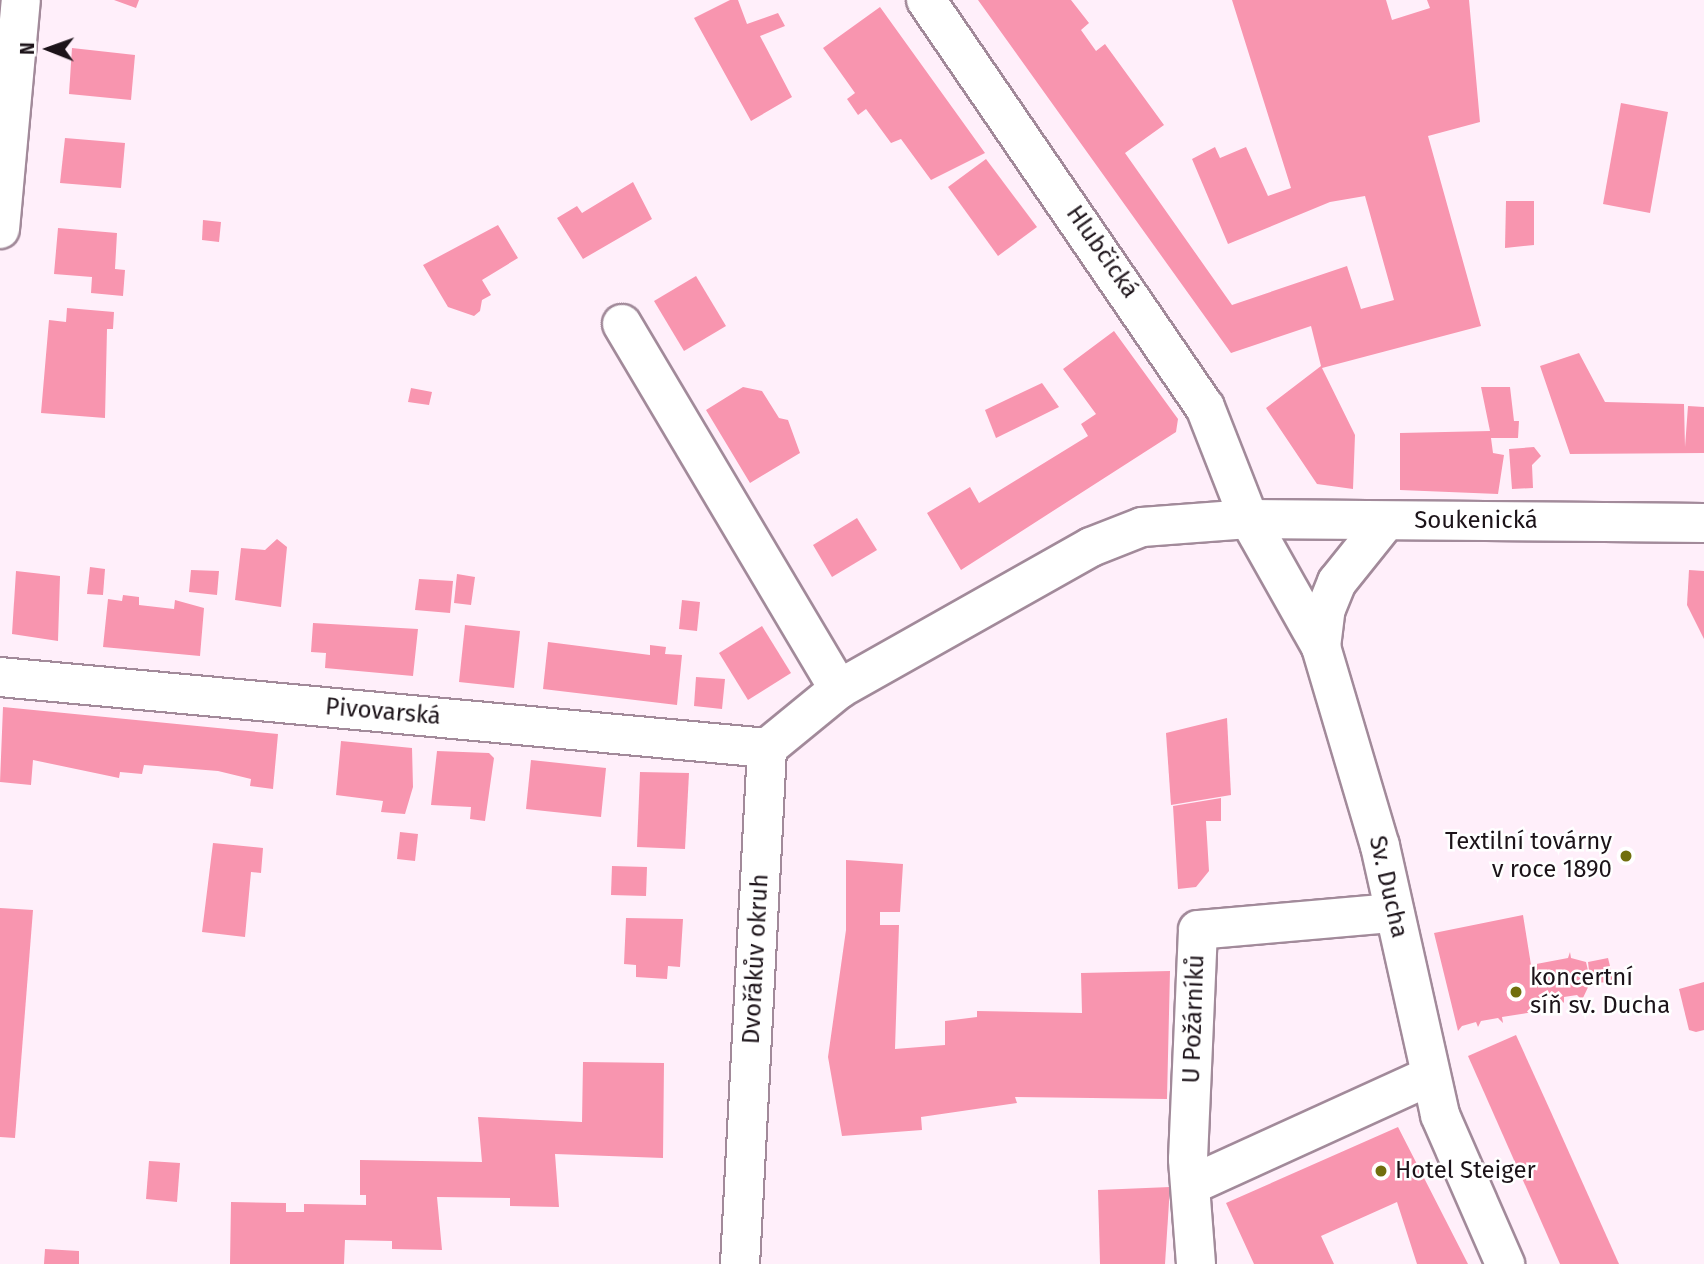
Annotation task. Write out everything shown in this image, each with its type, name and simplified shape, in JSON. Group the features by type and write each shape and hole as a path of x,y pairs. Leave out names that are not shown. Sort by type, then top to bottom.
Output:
{"street":[{"path":"0,229 21,0"},
{"name":"Hlubčická","path":"926,0 1168,346 1205,407 1249,519"},
{"path":"622,324 839,689"},
{"path":"767,748 839,689 1091,547 1142,527 1249,519"},
{"name":"Soukenická","path":"1249,519 1704,523"},
{"name":"Sv. Ducha","path":"1249,519 1321,647 1380,846 1440,1115 1505,1264"},
{"path":"1321,647 1326,608 1337,582 1386,521"},
{"name":"Pivovarská","path":"0,677 767,748"},
{"name":"Dvořákův okruh","path":"740,1264 767,748"},
{"name":"U Požárníků","path":"1196,1264 1191,1185 1198,930 1394,913"},
{"path":"1191,1185 1430,1076"}],"building":[{"path":"114,0 139,0 136,8"},
{"path":"730,0 738,0 747,24 778,13 785,26 760,36 792,97 751,121 694,18"},
{"path":"978,0 1071,0 1089,23 1081,30 1096,51 1105,44 1164,125 1125,153 1232,305 1347,266 1361,309 1394,300 1365,196 1330,202 1228,244 1192,159 1215,147 1220,158 1246,147 1268,196 1291,188 1232,0 1386,0 1392,20 1430,8 1427,0 1469,0 1480,122 1428,136 1481,326 1322,368 1355,435 1353,489 1317,484 1266,408 1321,366 1311,326 1231,353"},
{"path":"880,7 985,153 931,180 901,139 891,143 866,109 858,115 847,99 855,93 823,48"},
{"path":"72,48 135,55 131,100 69,94"},
{"path":"1621,103 1668,112 1650,213 1603,204"},
{"path":"65,138 125,143 121,188 60,183"},
{"path":"986,159 1037,227 998,256 948,187"},
{"path":"633,182 652,219 583,259 557,218 577,206 582,213"},
{"path":"1506,201 1534,201 1534,245 1505,248"},
{"path":"203,220 221,222 219,242 202,240"},
{"path":"498,225 518,258 482,280 491,295 482,300 480,311 474,316 448,307 423,265"},
{"path":"58,228 117,233 115,269 125,270 123,296 91,293 92,277 54,274"},
{"path":"696,276 726,326 684,351 654,301"},
{"path":"67,308 114,312 113,329 107,329 105,418 41,413 49,320 66,322"},
{"path":"1114,331 1178,419 1176,432 961,570 927,513 970,487 979,503 1088,436 1081,424 1096,414 1063,369"},
{"path":"1579,353 1605,402 1684,404 1685,447 1688,406 1704,407 1704,453 1570,454 1540,366"},
{"path":"1042,383 1059,407 996,438 985,410"},
{"path":"743,387 762,391 779,418 788,420 800,453 750,483 706,410"},
{"path":"1481,387 1510,387 1514,421 1519,421 1518,438 1491,438 1493,453 1504,455 1498,494 1400,490 1400,433 1490,431"},
{"path":"411,388 432,392 429,405 408,402"},
{"path":"1534,447 1541,456 1532,465 1533,488 1512,489 1509,449"},
{"path":"857,518 877,550 832,577 813,545"},
{"path":"277,539 287,547 281,607 235,600 241,548 265,550"},
{"path":"90,567 105,569 103,595 87,594"},
{"path":"191,570 219,571 217,595 189,592"},
{"path":"1689,570 1704,571 1704,639 1687,605"},
{"path":"16,571 60,576 58,641 12,634"},
{"path":"457,574 475,577 471,605 454,603"},
{"path":"419,579 453,581 450,613 415,610"},
{"path":"123,595 139,597 139,605 174,609 175,600 204,608 200,656 103,647 108,599 122,601"},
{"path":"682,600 700,602 697,631 679,629"},
{"path":"313,623 418,629 413,676 325,668 326,653 311,652"},
{"path":"465,625 520,631 514,688 459,682"},
{"path":"762,626 791,673 748,700 719,653"},
{"path":"548,642 650,655 650,645 666,647 665,654 682,655 677,705 543,689"},
{"path":"696,677 725,679 722,709 694,706"},
{"path":"3,707 278,734 273,789 250,786 251,779 218,771 144,765 142,774 120,772 119,778 33,760 31,785 0,782"},
{"path":"1227,718 1231,795 1171,805 1166,733"},
{"path":"341,741 412,748 413,787 405,814 381,812 383,801 336,795"},
{"path":"437,751 489,753 494,758 485,821 470,819 471,807 431,805"},
{"path":"531,760 606,768 601,817 526,809"},
{"path":"640,772 689,773 685,849 637,847"},
{"path":"1221,798 1221,821 1206,821 1209,871 1196,887 1178,889 1173,806"},
{"path":"400,832 418,834 415,861 397,859"},
{"path":"213,843 263,848 261,873 251,872 245,937 202,932"},
{"path":"846,860 903,864 900,912 880,912 880,925 899,925 895,1049 945,1045 945,1021 977,1017 977,1011 1082,1013 1081,973 1170,971 1167,1099 1015,1097 1017,1103 921,1117 922,1130 842,1136 828,1057 846,930"},
{"path":"612,866 647,867 646,896 611,895"},
{"path":"0,908 33,910 15,1138 0,1137"},
{"path":"1523,915 1531,965 1568,958 1570,952 1571,958 1586,962 1590,979 1588,962 1608,958 1614,982 1590,983 1582,1000 1577,995 1564,997 1564,1003 1559,998 1538,1002 1541,1011 1502,1017 1503,1023 1498,1018 1481,1021 1478,1027 1476,1022 1462,1026 1458,1031 1434,933"},
{"path":"626,918 683,919 680,967 668,966 667,979 636,977 636,965 624,964"},
{"path":"1704,982 1704,1030 1696,1032 1689,1030 1679,989"},
{"path":"1516,1035 1619,1264 1560,1264 1468,1056"},
{"path":"583,1062 664,1063 663,1158 555,1154 559,1207 510,1206 510,1198 437,1197 442,1250 392,1249 392,1241 345,1240 344,1264 230,1264 231,1202 286,1203 286,1212 304,1212 304,1204 366,1205 366,1195 360,1195 360,1160 482,1162 478,1117 582,1122"},
{"path":"1398,1127 1468,1264 1417,1264 1397,1202 1321,1236 1334,1264 1254,1264 1226,1203"},
{"path":"149,1161 180,1163 177,1202 146,1199"},
{"path":"1170,1187 1165,1264 1100,1264 1098,1190"},
{"path":"45,1249 79,1251 79,1264 44,1264"}],"place":[{"name":"Textilní továrny v roce 1890","path":"1626,856"},
{"name":"koncertní síň sv. Ducha","path":"1516,992"},
{"name":"Hotel Steiger","path":"1381,1171"}]}
